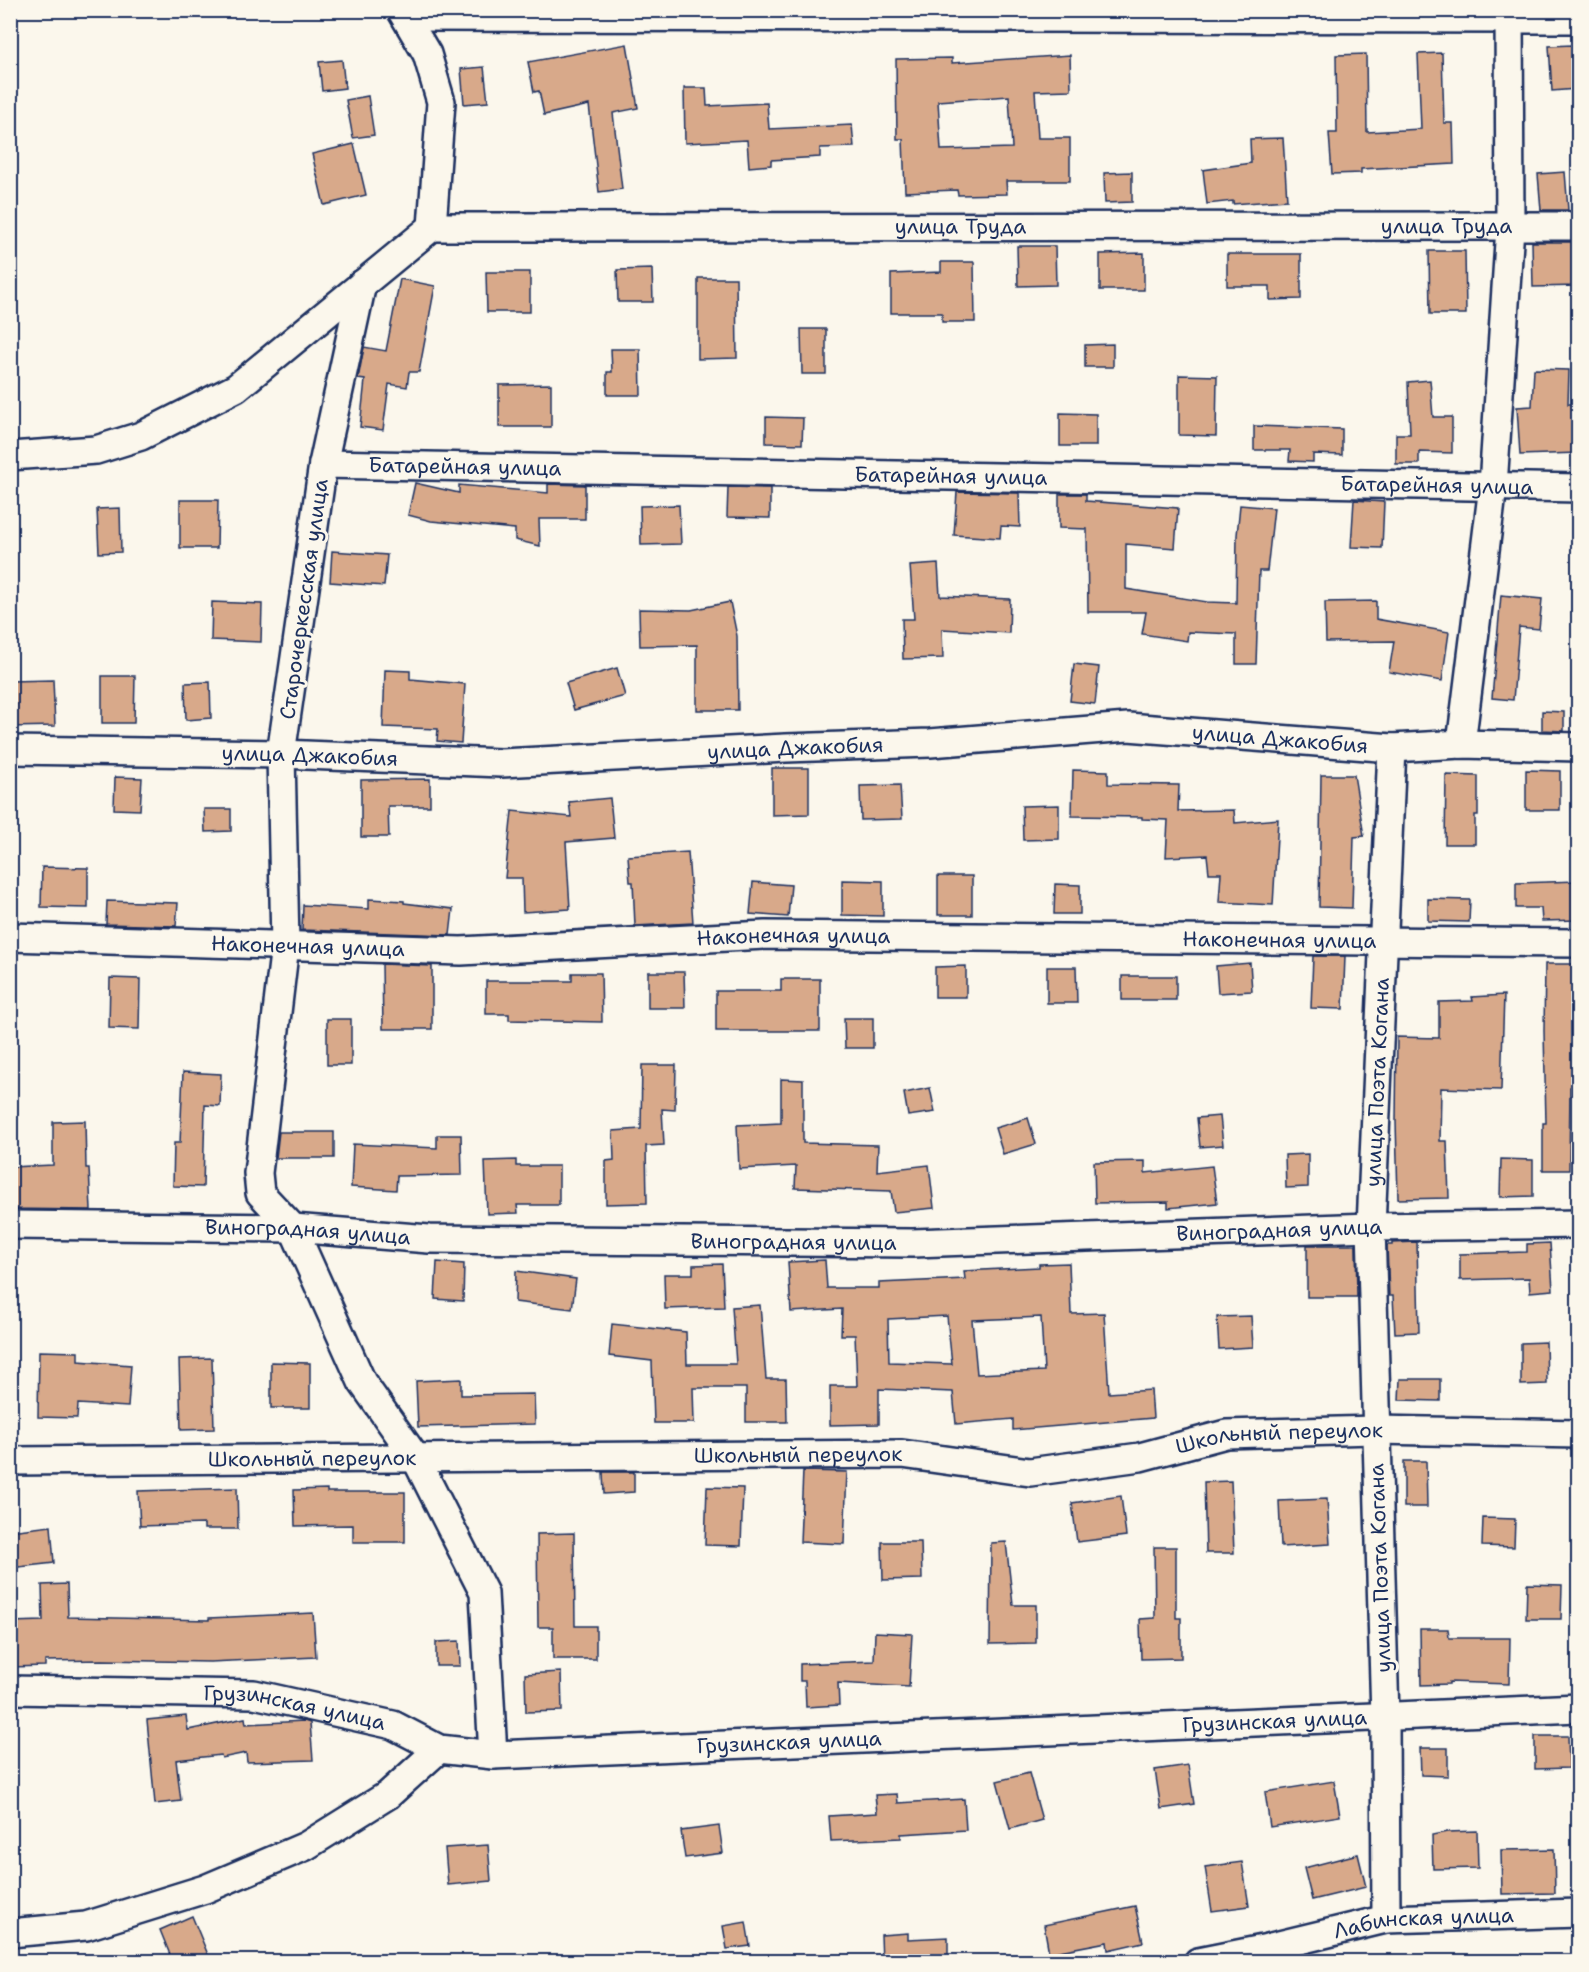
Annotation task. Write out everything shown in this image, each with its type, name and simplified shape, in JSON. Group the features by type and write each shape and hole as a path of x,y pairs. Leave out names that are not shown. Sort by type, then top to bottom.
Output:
{"street":[{"path":"10,456 96,450 141,436 236,388 432,226 441,102 427,54 404,14 1509,15 1578,19"},
{"path":"1461,744 1493,486 1510,227 1509,15"},
{"name":"улица Труда","path":"432,226 1578,226"},
{"name":"Старочеркесская улица","path":"362,284 323,464 281,754 285,945 258,1173 260,1193 293,1228 362,1382 415,1457 484,1593 493,1755"},
{"name":"Батарейная улица","path":"323,464 1578,488"},
{"name":"улица Джакобия","path":"10,750 281,754 501,763 930,743 1128,727 1392,748 1461,744 1578,747"},
{"name":"улица Поэта Когана","path":"1386,1919 1385,1717 1371,1227 1392,748"},
{"name":"Наконечная улица","path":"10,938 461,951 765,935 1578,943"},
{"name":"Виноградная улица","path":"10,1225 293,1228 429,1239 913,1243 1371,1227 1578,1224"},
{"name":"Школьный переулок","path":"10,1461 902,1454 1029,1472 1140,1457 1226,1434 1376,1430 1578,1434"},
{"name":"Грузинская улица","path":"10,1690 254,1694 393,1725 439,1749 493,1755 1578,1708"},
{"path":"10,1933 86,1926 205,1889 306,1846 388,1795 439,1749"},
{"name":"Лабинская улица","path":"1198,1962 1286,1952 1386,1919 1578,1913"}],"building":[{"path":"627,44 638,108 613,113 622,189 599,192 589,105 544,115 539,91 534,92 528,62"},
{"path":"1572,45 1576,89 1552,91 1549,46"},
{"path":"1442,53 1444,123 1453,123 1454,164 1361,169 1361,173 1332,174 1329,133 1337,133 1336,55 1366,54 1367,132 1421,129 1418,54"},
{"path":"1070,55 1071,90 1035,91 1038,138 1070,138 1070,181 1006,181 1007,194 958,195 957,190 905,192 903,139 897,139 896,59 952,58 952,63","holes":["1009,96 1012,148 941,150 938,101"]},
{"path":"342,60 345,88 322,91 319,62"},
{"path":"484,67 488,102 464,104 461,69"},
{"path":"684,88 706,88 707,106 767,103 769,129 852,125 854,147 820,148 820,157 771,160 771,165 749,167 747,140 685,143"},
{"path":"368,96 374,135 353,138 346,100"},
{"path":"1283,138 1287,200 1207,204 1203,170 1251,163 1250,139"},
{"path":"354,144 366,195 324,205 312,154"},
{"path":"1132,172 1132,202 1105,203 1104,173"},
{"path":"1565,172 1568,210 1541,210 1538,174"},
{"path":"1532,242 1578,242 1578,286 1533,287"},
{"path":"1017,246 1055,246 1056,285 1018,286"},
{"path":"1429,251 1465,251 1466,314 1430,314"},
{"path":"1144,253 1144,290 1100,290 1100,254"},
{"path":"1227,254 1301,254 1301,299 1270,300 1270,286 1227,286"},
{"path":"941,262 974,262 975,322 942,322 942,313 891,313 891,274 941,272"},
{"path":"652,269 653,302 618,302 617,270"},
{"path":"486,272 530,272 530,312 487,312"},
{"path":"698,278 736,278 737,358 698,359"},
{"path":"400,279 435,286 419,372 409,372 407,387 389,384 383,430 360,427 365,380 358,379 364,347 386,351"},
{"path":"801,329 826,329 826,374 802,374"},
{"path":"1113,344 1113,367 1085,367 1085,345"},
{"path":"611,349 640,349 641,395 607,395 607,372 612,372"},
{"path":"1534,369 1569,370 1568,404 1575,404 1577,453 1520,455 1517,407 1532,406"},
{"path":"1179,375 1217,376 1216,436 1179,435"},
{"path":"1430,380 1433,417 1452,417 1452,453 1419,452 1419,464 1396,464 1396,434 1410,434 1408,382"},
{"path":"551,384 551,427 499,427 499,385"},
{"path":"1060,413 1096,414 1096,446 1060,446"},
{"path":"766,417 803,418 802,444 766,443"},
{"path":"1254,426 1342,429 1342,455 1313,454 1313,462 1289,461 1290,450 1254,450"},
{"path":"415,483 459,493 459,485 548,493 548,484 585,485 585,519 539,519 540,546 515,540 515,529 431,521 408,515"},
{"path":"728,487 770,488 770,518 727,517"},
{"path":"957,492 1019,493 1020,527 1001,526 1000,538 954,535"},
{"path":"1059,494 1086,494 1086,501 1178,508 1175,548 1126,544 1126,589 1207,602 1236,603 1240,505 1274,508 1267,571 1259,571 1256,664 1236,664 1236,634 1188,632 1187,641 1142,634 1146,612 1088,612 1087,529 1059,528"},
{"path":"180,500 218,500 217,548 180,548"},
{"path":"1354,500 1384,502 1382,548 1351,547"},
{"path":"679,505 681,544 641,545 640,506"},
{"path":"120,508 121,552 99,553 97,509"},
{"path":"332,551 387,555 384,586 330,582"},
{"path":"938,564 940,596 1010,599 1009,633 942,629 943,658 903,659 902,619 914,619 910,566"},
{"path":"1501,595 1542,599 1539,629 1519,627 1513,700 1492,698"},
{"path":"1376,601 1376,619 1449,632 1442,681 1389,672 1394,641 1326,642 1325,602"},
{"path":"212,602 262,604 261,642 211,640"},
{"path":"730,602 737,636 738,710 697,710 697,645 640,646 639,609 691,610"},
{"path":"1074,664 1099,667 1095,704 1070,701"},
{"path":"617,668 625,696 574,710 566,683"},
{"path":"385,670 410,671 410,679 465,684 461,743 437,741 438,729 383,727"},
{"path":"102,676 135,676 134,723 102,723"},
{"path":"53,680 55,726 10,727 10,681"},
{"path":"210,682 211,718 186,720 185,683"},
{"path":"1542,711 1564,712 1564,731 1542,730"},
{"path":"772,768 809,768 809,814 772,815"},
{"path":"1073,770 1108,771 1108,784 1179,785 1178,811 1234,810 1235,823 1278,819 1273,905 1219,902 1221,873 1209,873 1207,855 1166,857 1168,820 1142,819 1142,817 1072,816"},
{"path":"1526,770 1560,771 1560,810 1526,810"},
{"path":"1321,775 1354,775 1364,836 1354,837 1352,908 1319,907"},
{"path":"1446,775 1478,776 1475,844 1445,844"},
{"path":"115,777 142,778 140,810 114,809"},
{"path":"430,779 430,806 388,806 389,837 361,837 361,780"},
{"path":"900,785 902,819 861,820 860,786"},
{"path":"610,798 614,838 566,842 570,909 523,912 522,878 505,878 512,811 571,817 569,802"},
{"path":"1059,805 1059,839 1023,840 1022,806"},
{"path":"204,809 231,809 231,831 205,832"},
{"path":"688,852 693,923 635,926 633,882 630,882 628,856"},
{"path":"42,867 88,868 88,908 41,907"},
{"path":"938,876 972,876 972,915 938,915"},
{"path":"842,880 883,881 883,916 842,915"},
{"path":"1578,881 1578,920 1542,921 1541,908 1516,908 1516,883"},
{"path":"753,882 791,885 788,917 750,914"},
{"path":"1055,884 1080,885 1080,914 1054,914"},
{"path":"369,899 404,901 404,903 453,909 450,935 302,930 303,905 369,909"},
{"path":"1428,899 1470,900 1469,922 1428,921"},
{"path":"107,901 178,903 176,926 106,924"},
{"path":"1313,956 1345,956 1343,1009 1311,1008"},
{"path":"1250,963 1252,991 1218,993 1216,966"},
{"path":"382,964 432,966 432,1029 383,1029"},
{"path":"1545,964 1578,964 1578,1087 1570,1087 1569,1170 1543,1170 1543,1123 1546,1123"},
{"path":"966,966 966,997 935,997 935,967"},
{"path":"1047,967 1076,967 1077,1003 1047,1003"},
{"path":"648,972 684,972 685,1008 648,1008"},
{"path":"572,973 601,973 602,1022 509,1020 509,1014 486,1014 486,981 572,981"},
{"path":"1122,976 1176,976 1176,1000 1122,1000"},
{"path":"110,978 140,979 139,1029 109,1028"},
{"path":"781,979 820,979 820,1031 716,1031 716,991 781,991"},
{"path":"1504,995 1501,1090 1441,1088 1440,1141 1447,1141 1449,1198 1398,1199 1397,1037 1439,1038 1439,1002 1473,1001 1472,997"},
{"path":"844,1018 873,1018 873,1048 845,1048"},
{"path":"327,1019 351,1019 351,1065 327,1065"},
{"path":"642,1065 676,1065 675,1110 662,1109 664,1145 646,1146 647,1203 606,1204 606,1161 614,1160 613,1131 641,1129"},
{"path":"183,1072 221,1074 220,1106 205,1105 203,1187 173,1186 174,1143 180,1143"},
{"path":"781,1079 803,1080 803,1143 878,1145 877,1171 929,1165 934,1208 894,1212 891,1191 795,1188 796,1166 739,1169 737,1125 781,1123"},
{"path":"930,1088 935,1112 908,1116 904,1093"},
{"path":"1220,1116 1223,1145 1200,1147 1197,1118"},
{"path":"1028,1118 1036,1144 1003,1154 995,1128"},
{"path":"85,1121 86,1168 89,1168 91,1210 10,1209 10,1167 53,1165 53,1122"},
{"path":"279,1132 334,1132 334,1158 276,1158"},
{"path":"437,1135 461,1135 462,1175 397,1176 396,1190 351,1187 353,1144 437,1148"},
{"path":"1308,1154 1308,1187 1286,1188 1285,1155"},
{"path":"1501,1159 1533,1160 1533,1196 1500,1197"},
{"path":"516,1160 516,1166 559,1166 559,1205 517,1205 518,1213 487,1214 485,1161"},
{"path":"1145,1161 1145,1173 1212,1166 1217,1203 1168,1208 1168,1202 1095,1203 1094,1162"},
{"path":"1417,1242 1419,1332 1395,1333 1393,1296 1389,1296 1387,1245"},
{"path":"1550,1243 1553,1290 1530,1292 1529,1278 1460,1280 1460,1254 1527,1252 1527,1244"},
{"path":"1307,1245 1356,1245 1357,1297 1307,1297"},
{"path":"825,1260 827,1288 879,1288 879,1283 965,1279 964,1271 1069,1263 1071,1314 1104,1313 1109,1393 1151,1390 1153,1418 1013,1430 1013,1419 956,1424 953,1392 879,1389 879,1424 830,1425 830,1386 857,1386 855,1335 841,1335 842,1309 791,1312 788,1262","holes":["947,1316 952,1364 889,1362 888,1319","1041,1317 1044,1371 977,1374 972,1320"]},
{"path":"437,1262 464,1264 463,1301 435,1299"},
{"path":"722,1264 724,1307 665,1309 664,1274 693,1274 693,1265"},
{"path":"516,1271 576,1279 572,1309 515,1302"},
{"path":"760,1305 766,1379 786,1379 787,1422 746,1422 746,1388 693,1388 694,1423 654,1423 652,1361 609,1356 612,1324 686,1332 687,1364 736,1364 732,1307"},
{"path":"1251,1316 1253,1347 1219,1349 1217,1317"},
{"path":"1546,1342 1547,1384 1521,1385 1521,1343"},
{"path":"39,1351 78,1352 78,1361 131,1365 128,1407 78,1404 77,1418 38,1417"},
{"path":"212,1358 214,1429 181,1430 179,1359"},
{"path":"271,1362 310,1363 310,1408 271,1408"},
{"path":"461,1379 461,1395 534,1394 535,1424 418,1427 416,1381"},
{"path":"1400,1379 1440,1379 1440,1401 1399,1400"},
{"path":"1404,1461 1426,1461 1427,1507 1404,1507"},
{"path":"803,1471 847,1472 844,1544 800,1542"},
{"path":"603,1472 634,1472 634,1492 604,1494"},
{"path":"1231,1481 1234,1553 1206,1553 1204,1482"},
{"path":"707,1487 743,1488 741,1546 705,1545"},
{"path":"237,1488 238,1529 204,1529 204,1524 140,1526 138,1491"},
{"path":"327,1489 327,1492 405,1492 405,1542 353,1542 353,1525 295,1526 294,1490"},
{"path":"1121,1496 1126,1536 1077,1542 1072,1503"},
{"path":"1327,1499 1330,1544 1281,1547 1279,1501"},
{"path":"1483,1518 1515,1519 1514,1547 1482,1546"},
{"path":"51,1526 54,1563 10,1568 10,1531"},
{"path":"574,1533 575,1626 596,1626 596,1659 553,1659 553,1627 538,1627 537,1534"},
{"path":"882,1542 921,1542 922,1579 883,1580"},
{"path":"1006,1542 1013,1605 1036,1605 1036,1643 990,1644 991,1543"},
{"path":"1154,1547 1176,1547 1176,1618 1181,1618 1181,1658 1141,1659 1140,1619 1155,1618"},
{"path":"67,1584 68,1617 209,1620 209,1618 313,1613 316,1657 210,1662 45,1661 45,1666 10,1667 10,1622 43,1621 42,1585"},
{"path":"1527,1584 1562,1585 1561,1619 1526,1619"},
{"path":"1420,1629 1448,1629 1449,1638 1510,1638 1509,1684 1449,1682 1449,1684 1421,1685"},
{"path":"875,1632 912,1634 909,1687 838,1683 839,1705 806,1707 805,1681 800,1681 800,1664 874,1661"},
{"path":"459,1641 460,1666 436,1666 436,1642"},
{"path":"561,1672 562,1711 526,1712 525,1674"},
{"path":"186,1716 188,1730 245,1718 246,1724 304,1721 310,1723 313,1760 247,1762 246,1753 222,1758 221,1755 176,1760 181,1801 155,1804 147,1720"},
{"path":"1535,1736 1568,1736 1569,1768 1535,1769"},
{"path":"1420,1748 1448,1748 1448,1776 1421,1775"},
{"path":"1188,1765 1194,1804 1161,1809 1155,1770"},
{"path":"1029,1773 1042,1820 1010,1829 997,1781"},
{"path":"1334,1781 1340,1816 1270,1827 1265,1792"},
{"path":"897,1794 898,1803 964,1799 966,1830 901,1834 901,1838 831,1841 829,1816 877,1813 875,1795"},
{"path":"719,1826 723,1853 685,1858 681,1831"},
{"path":"1477,1831 1478,1868 1433,1869 1432,1835"},
{"path":"488,1845 491,1881 448,1885 445,1848"},
{"path":"1554,1849 1555,1893 1502,1894 1501,1850"},
{"path":"1358,1854 1366,1887 1312,1900 1304,1868"},
{"path":"1242,1862 1249,1906 1212,1911 1205,1867"},
{"path":"1135,1906 1143,1942 1108,1950 1107,1942 1049,1953 1044,1925"},
{"path":"192,1916 211,1962 173,1962 160,1930"},
{"path":"746,1922 750,1946 727,1949 723,1926"},
{"path":"908,1933 908,1939 948,1937 948,1962 882,1962 881,1935"}]}
